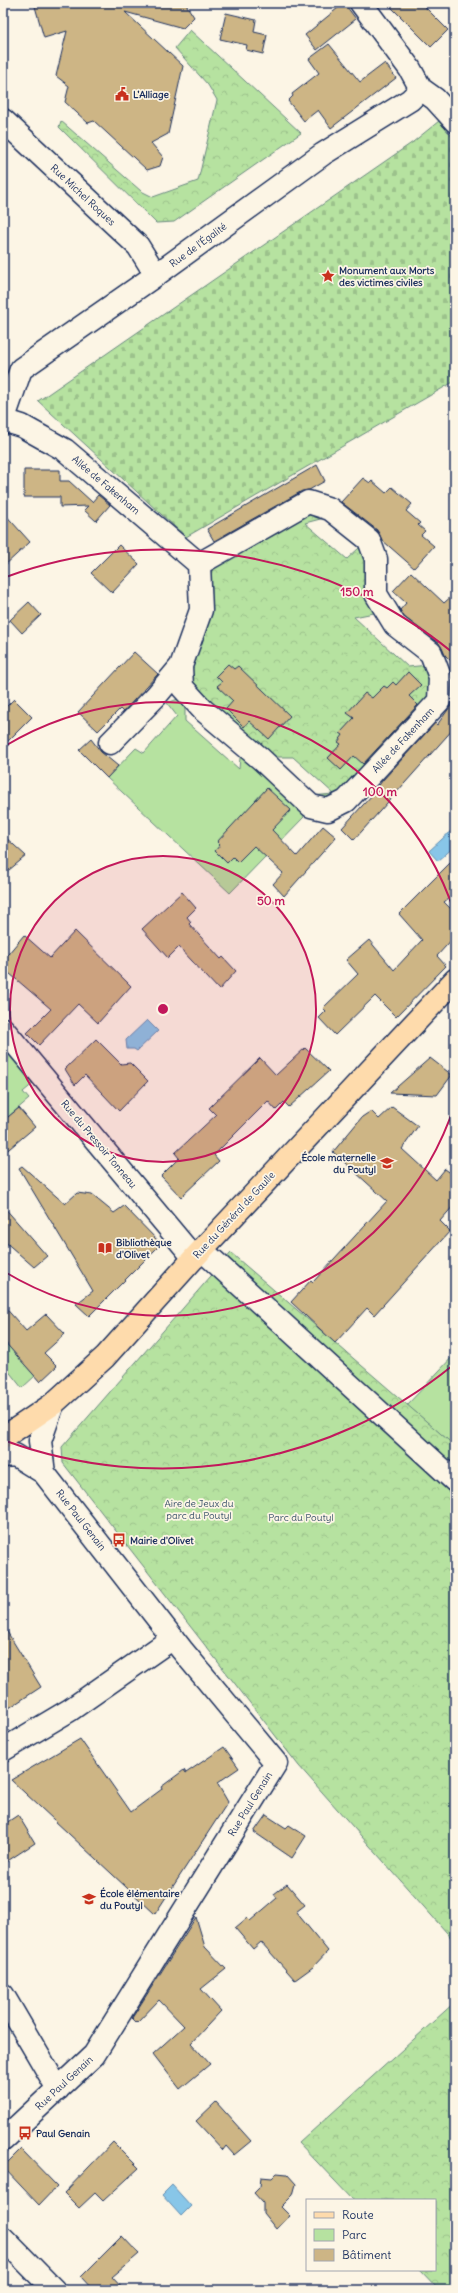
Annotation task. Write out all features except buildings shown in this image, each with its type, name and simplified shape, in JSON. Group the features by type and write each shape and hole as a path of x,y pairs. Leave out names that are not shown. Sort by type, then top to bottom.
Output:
{"main road":[{"name":"Rue du Général de Gaulle","path":"3,1438 53,1404 105,1357 198,1254 455,980"}],"street":[{"path":"361,3 410,69 421,89 435,99 455,121"},
{"name":"Rue de l'Égalité","path":"3,421 21,369 156,275 323,154 410,100 421,89"},
{"name":"Rue Michel Roques","path":"3,120 138,246 156,275"},
{"name":"Allée de Fakenham","path":"3,421 22,426 65,450 200,564 201,610 181,666 156,696 110,743"},
{"name":"Allée de Fakenham","path":"181,666 182,687 203,710 261,759 311,806 328,810 346,801 439,701 440,677 431,653 395,625 376,594 376,559 369,540 330,509 308,502 200,564"},
{"name":"Rue du Pressoir Tonneau","path":"3,1029 198,1254 455,1481"},
{"path":"44,1473 40,1441 53,1404"},
{"name":"Rue Paul Genain","path":"3,1456 15,1455 44,1473 173,1638 276,1763 94,2055 3,2140"},
{"path":"3,1750 70,1710 173,1638"},
{"path":"3,1995 58,2089"},
{"path":"3,2238 54,2290"}],"green space":[{"path":"190,30 301,133 174,222 156,223 59,127 61,121 141,191 153,197 198,181 217,100 208,85 175,48"},
{"path":"439,121 455,140 455,381 186,537 38,401 413,142"},
{"path":"310,508 328,517 305,523 347,559 359,548 364,555 374,613 354,617 408,667 429,665 430,699 336,800 310,796 334,794 293,757 266,757 194,685 190,674 209,610 211,566"},
{"path":"181,698 185,699 185,721 239,769 241,747 302,809 304,817 230,893 107,778 136,748 144,753 177,716 167,703"},
{"path":"3,1043 35,1082 23,1092 29,1099 3,1121"},
{"name":"Parc du Poutyl","path":"231,1253 455,1446 455,1942 299,1766 63,1463 62,1447"},
{"path":"3,1340 35,1376 22,1388 3,1364"},
{"path":"455,1354 455,1446 407,1405"},
{"path":"455,2002 455,2290 439,2290 421,2271 436,2271 436,2199 352,2199 299,2143"}],"water":[{"path":"452,830 455,833 455,846 438,861 429,851"},
{"path":"147,1020 158,1031 137,1051 134,1049 127,1049 126,1040"},
{"path":"172,2185 191,2206 181,2216 162,2195"}],"place":[{"name":"L'Alliage","path":"122,94"},
{"name":"Monument aux Morts des victimes civiles","path":"328,276"},
{"name":"École maternelle du Poutyl","path":"387,1163"},
{"name":"Bibliothèque d'Olivet","path":"105,1248"},
{"name":"Mairie d'Olivet","path":"119,1540"},
{"name":"École élémentaire du Poutyl","path":"89,1899"},
{"name":"Paul Genain","path":"25,2133"}],"park label":[{"name":"Aire de Jeux du parc du Poutyl","path":"199,1508"}]}
